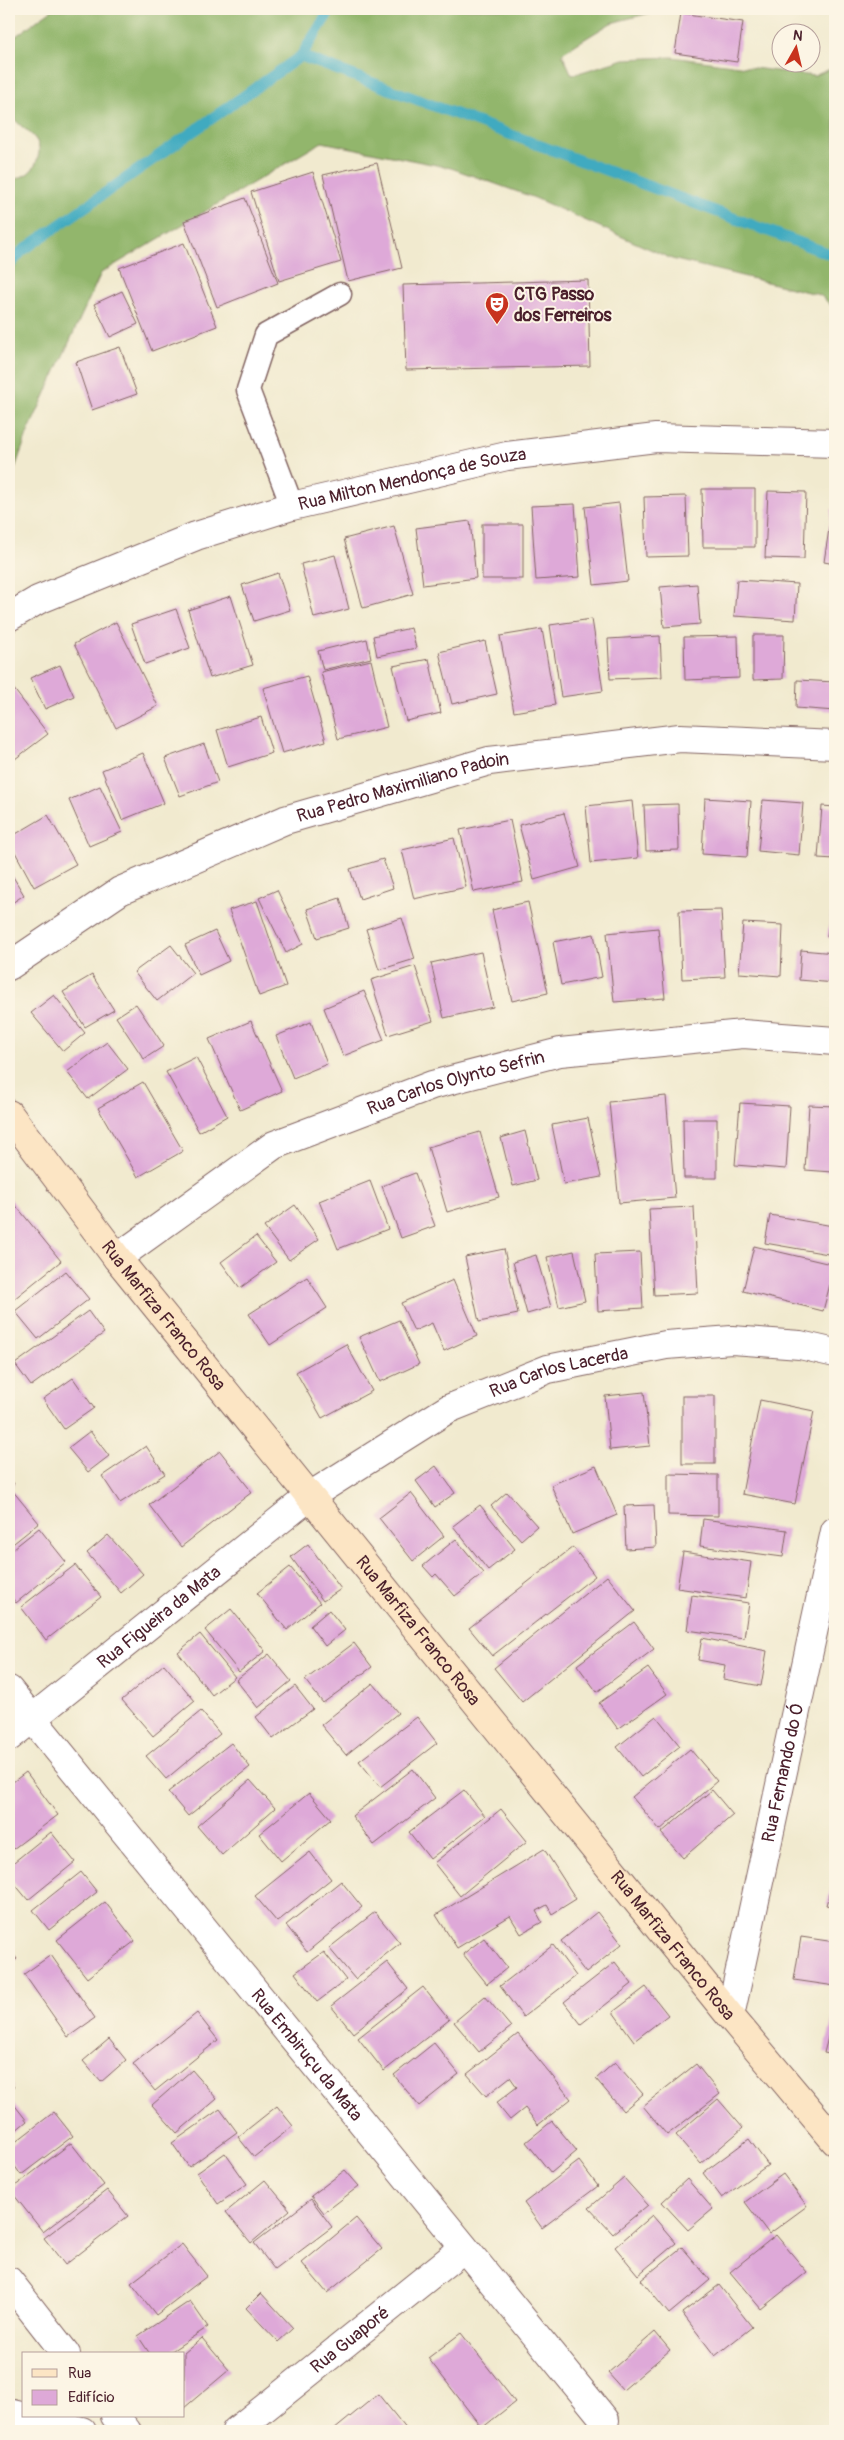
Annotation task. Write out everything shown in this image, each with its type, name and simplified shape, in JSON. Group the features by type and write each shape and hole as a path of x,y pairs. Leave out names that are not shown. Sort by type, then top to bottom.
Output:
{"street":[{"name":"Rua Milton Mendonça de Souza","path":"9,617 38,600 196,536 292,506 507,456 656,438 835,443"},
{"name":"Rua Pedro Maximiliano Padoin","path":"9,966 120,891 285,820 490,760 680,738 835,745"},
{"name":"Rua Carlos Olynto Sefrin","path":"117,1258 274,1145 432,1085 560,1052 743,1034 835,1041"},
{"name":"Rua Marfiza Franco Rosa","path":"9,1114 117,1258 730,2016 835,2141"},
{"name":"Rua Carlos Lacerda","path":"310,1496 448,1409 548,1369 666,1345 732,1340 800,1345 835,1353"},
{"name":"Rua Figueira da Mata","path":"9,1737 310,1496"},
{"name":"Rua Fernando do Ó","path":"730,2016 835,1530"},
{"name":"Rua Embiruçu da Mata","path":"9,1690 605,2420"},
{"name":"Rua Guaporé","path":"236,2431 464,2248"},
{"path":"9,2282 64,2352"},
{"path":"9,2413 22,2416"},
{"path":"29,2418 82,2431"},
{"path":"117,2418 127,2431"}],"lane":[{"path":"292,506 248,390 266,335 340,294"}],"green space":[{"path":"53,9 665,9 611,23 562,53 572,75 624,59 672,57 772,70 772,72 814,76 835,67 835,309 820,295 672,259 535,198 451,168 322,142 101,273 28,432 9,485 9,181 21,177 32,170 39,153 39,145 36,139 13,118 9,110 9,41"}],"building":[{"path":"681,13 743,22 737,62 675,53"},
{"path":"377,163 402,268 348,281 323,175"},
{"path":"313,172 341,262 279,281 251,192"},
{"path":"245,198 278,283 217,307 184,221"},
{"path":"184,243 217,326 152,351 119,268"},
{"name":"CTG Passo dos Ferreiros","path":"588,280 590,366 406,370 403,285"},
{"path":"122,291 138,324 110,337 94,304"},
{"path":"120,347 137,394 92,410 76,362"},
{"path":"702,489 755,489 755,547 703,547"},
{"path":"768,491 806,492 804,559 765,558"},
{"path":"686,496 688,556 646,557 644,497"},
{"path":"619,503 628,581 594,585 585,507"},
{"path":"575,504 580,577 536,580 531,506"},
{"path":"832,509 835,510 835,564 824,562"},
{"path":"470,521 476,578 423,585 416,528"},
{"path":"482,524 523,524 523,579 482,579"},
{"path":"394,526 413,594 363,608 344,539"},
{"path":"335,555 349,609 314,618 301,564"},
{"path":"278,573 290,610 254,621 242,585"},
{"path":"737,580 797,584 795,620 734,616"},
{"path":"697,584 700,624 664,627 660,587"},
{"path":"231,596 253,665 210,678 188,610"},
{"path":"176,609 190,648 145,664 131,624"},
{"path":"592,619 603,691 561,697 550,625"},
{"path":"116,622 158,706 116,728 74,644"},
{"path":"411,628 416,648 377,656 373,636"},
{"path":"542,629 555,705 514,712 500,636"},
{"path":"753,635 784,635 783,679 753,680"},
{"path":"660,636 662,677 610,679 608,639"},
{"path":"738,636 739,678 685,680 684,637"},
{"path":"367,639 371,658 323,670 318,651"},
{"path":"485,641 497,694 452,704 439,652"},
{"path":"429,659 441,713 406,721 393,666"},
{"path":"371,660 387,727 338,739 321,672"},
{"path":"60,665 74,696 45,709 30,678"},
{"path":"307,676 326,741 282,753 263,688"},
{"path":"797,680 835,682 835,711 796,708"},
{"path":"13,688 48,734 15,759 9,751 9,691"},
{"path":"261,717 272,753 228,767 217,730"},
{"path":"204,744 218,782 180,796 165,758"},
{"path":"143,753 164,803 122,820 102,770"},
{"path":"100,786 122,832 89,846 69,800"},
{"path":"705,798 751,801 747,857 702,854"},
{"path":"763,800 803,803 799,855 758,851"},
{"path":"632,801 638,858 591,863 586,806"},
{"path":"678,804 679,850 646,851 644,805"},
{"path":"822,806 835,807 835,859 818,858"},
{"path":"564,813 580,867 534,880 519,825"},
{"path":"48,815 76,864 34,887 9,838"},
{"path":"510,820 523,882 474,892 460,830"},
{"path":"454,838 466,887 414,899 402,850"},
{"path":"383,859 393,888 360,899 350,869"},
{"path":"9,870 24,895 9,905"},
{"path":"277,890 303,944 286,953 259,898"},
{"path":"835,894 835,939 827,937"},
{"path":"340,898 349,928 317,938 307,909"},
{"path":"257,901 286,986 259,996 229,910"},
{"path":"528,902 548,993 512,1001 492,910"},
{"path":"721,910 725,977 682,979 679,911"},
{"path":"402,918 415,959 379,970 366,929"},
{"path":"743,923 783,925 781,976 739,973"},
{"path":"658,928 665,998 614,1002 607,933"},
{"path":"215,931 229,961 199,975 185,945"},
{"path":"594,934 602,977 561,985 553,942"},
{"path":"171,945 193,973 157,1001 134,972"},
{"path":"801,950 835,953 835,983 799,980"},
{"path":"481,952 493,1007 444,1018 431,963"},
{"path":"415,966 433,1021 388,1035 371,980"},
{"path":"92,975 114,1010 85,1027 63,992"},
{"path":"364,991 384,1040 343,1056 324,1008"},
{"path":"54,995 85,1033 63,1051 31,1013"},
{"path":"136,1004 164,1046 144,1059 116,1017"},
{"path":"251,1021 282,1091 240,1110 209,1039"},
{"path":"311,1022 327,1064 293,1078 276,1036"},
{"path":"107,1042 128,1069 88,1099 67,1072"},
{"path":"196,1057 227,1116 199,1132 166,1072"},
{"path":"143,1082 183,1151 138,1177 98,1108"},
{"path":"666,1096 675,1198 619,1203 609,1102"},
{"path":"740,1103 790,1106 786,1169 735,1165"},
{"path":"809,1105 835,1106 833,1172 805,1170"},
{"path":"588,1118 601,1177 564,1184 552,1125"},
{"path":"683,1119 717,1119 717,1178 684,1178"},
{"path":"525,1131 537,1180 513,1186 501,1138"},
{"path":"480,1132 499,1197 447,1212 428,1147"},
{"path":"415,1173 435,1226 401,1238 382,1186"},
{"path":"370,1181 388,1229 338,1249 319,1201"},
{"path":"9,1197 61,1261 9,1303"},
{"path":"295,1205 319,1239 289,1260 264,1227"},
{"path":"694,1207 698,1293 654,1295 649,1209"},
{"path":"770,1215 833,1226 828,1254 765,1243"},
{"path":"256,1236 276,1262 240,1288 221,1262"},
{"path":"754,1246 835,1265 823,1311 743,1291"},
{"path":"504,1249 518,1314 479,1322 465,1257"},
{"path":"574,1251 585,1301 559,1307 547,1257"},
{"path":"640,1252 643,1308 598,1311 595,1254"},
{"path":"536,1255 551,1307 527,1314 513,1262"},
{"path":"66,1271 89,1299 38,1339 15,1311"},
{"path":"307,1277 327,1308 270,1345 249,1314"},
{"path":"453,1280 477,1336 444,1351 432,1323 414,1331 401,1303"},
{"path":"88,1311 104,1333 31,1386 15,1364"},
{"path":"399,1320 419,1364 380,1382 359,1337"},
{"path":"346,1344 372,1391 322,1418 296,1372"},
{"path":"73,1378 94,1408 64,1429 43,1399"},
{"path":"644,1392 650,1446 610,1450 605,1396"},
{"path":"682,1396 715,1396 715,1464 682,1464"},
{"path":"760,1400 814,1411 795,1504 742,1494"},
{"path":"90,1431 109,1456 88,1472 68,1448"},
{"path":"146,1446 165,1474 120,1503 102,1476"},
{"path":"220,1451 252,1492 181,1547 149,1505"},
{"path":"436,1466 455,1493 435,1507 416,1481"},
{"path":"596,1466 617,1515 572,1534 551,1485"},
{"path":"668,1474 718,1475 718,1516 668,1515"},
{"path":"9,1476 14,1484 9,1488"},
{"path":"12,1490 39,1523 9,1547 9,1493"},
{"path":"507,1492 537,1526 521,1540 491,1506"},
{"path":"411,1493 444,1536 413,1561 379,1518"},
{"path":"480,1505 515,1549 488,1570 453,1526"},
{"path":"654,1505 656,1547 626,1549 624,1506"},
{"path":"703,1519 787,1530 783,1557 700,1546"},
{"path":"39,1528 66,1562 16,1603 9,1594 9,1552"},
{"path":"108,1535 143,1574 121,1593 87,1553"},
{"path":"456,1539 484,1573 455,1596 436,1574 433,1577 423,1566"},
{"path":"308,1544 341,1589 323,1601 291,1557"},
{"path":"573,1547 595,1576 492,1656 469,1628"},
{"path":"683,1552 751,1562 746,1598 677,1588"},
{"path":"75,1565 101,1597 46,1640 21,1607"},
{"path":"290,1567 320,1603 287,1630 257,1593"},
{"path":"607,1576 635,1611 522,1702 494,1668"},
{"path":"692,1595 749,1603 744,1638 687,1630"},
{"path":"231,1609 265,1651 239,1672 205,1630"},
{"path":"329,1610 345,1630 325,1646 310,1626"},
{"path":"634,1622 654,1649 597,1692 577,1665"},
{"path":"200,1634 235,1677 212,1695 178,1652"},
{"path":"702,1638 767,1651 761,1686 723,1679 725,1665 698,1660"},
{"path":"354,1643 372,1667 323,1703 305,1680"},
{"path":"269,1654 291,1681 258,1708 236,1680"},
{"path":"164,1664 195,1701 153,1736 122,1700"},
{"path":"648,1668 667,1694 618,1729 599,1703"},
{"path":"373,1683 398,1713 346,1755 321,1725"},
{"path":"295,1686 313,1709 273,1739 256,1717"},
{"path":"201,1711 220,1734 166,1779 146,1756"},
{"path":"656,1716 680,1746 641,1777 617,1747"},
{"path":"417,1717 437,1743 380,1787 359,1761"},
{"path":"231,1743 250,1767 188,1816 168,1792"},
{"path":"690,1749 717,1781 660,1830 632,1797"},
{"path":"413,1769 435,1798 374,1845 352,1816"},
{"path":"26,1772 58,1815 9,1852 9,1785"},
{"path":"250,1780 275,1808 222,1855 197,1826"},
{"path":"464,1790 485,1816 430,1859 409,1832"},
{"path":"712,1790 733,1815 683,1858 661,1833"},
{"path":"309,1793 331,1819 281,1861 259,1834"},
{"path":"501,1809 527,1841 460,1896 434,1863"},
{"path":"51,1832 75,1862 28,1900 9,1877 9,1866"},
{"path":"544,1849 576,1899 552,1914 547,1905 536,1911 542,1922 521,1934 510,1916 457,1948 436,1915"},
{"path":"310,1852 331,1879 277,1922 255,1896"},
{"path":"81,1872 97,1892 49,1930 33,1910"},
{"path":"835,1874 835,1907 826,1905"},
{"path":"341,1881 362,1907 307,1952 286,1925"},
{"path":"105,1902 135,1941 87,1978 57,1940"},
{"path":"375,1912 400,1943 355,1979 329,1948"},
{"path":"597,1912 622,1944 586,1973 561,1941"},
{"path":"801,1937 835,1942 835,1986 794,1980"},
{"path":"484,1938 507,1968 487,1984 463,1954"},
{"path":"553,1945 576,1976 523,2017 500,1986"},
{"path":"9,1949 17,1959 9,1965"},
{"path":"324,1952 346,1980 317,2002 295,1973"},
{"path":"51,1955 95,2018 68,2037 24,1974"},
{"path":"387,1962 408,1989 353,2033 331,2006"},
{"path":"615,1962 632,1984 581,2024 564,2002"},
{"path":"423,1987 449,2020 384,2071 358,2038"},
{"path":"646,1987 668,2015 634,2041 613,2012"},
{"path":"485,1996 511,2027 479,2052 454,2022"},
{"path":"835,2010 835,2055 824,2053"},
{"path":"197,2013 218,2040 155,2091 133,2064"},
{"path":"518,2034 571,2099 538,2125 525,2108 510,2120 496,2103 517,2087 510,2077 486,2096 467,2074"},
{"path":"109,2039 126,2060 101,2082 83,2061"},
{"path":"434,2043 459,2074 419,2106 394,2075"},
{"path":"615,2062 643,2094 623,2111 596,2079"},
{"path":"696,2064 720,2094 667,2135 643,2106"},
{"path":"192,2070 217,2099 177,2133 152,2105"},
{"path":"9,2081 14,2087 9,2091"},
{"path":"9,2098 27,2121 9,2136"},
{"path":"718,2099 743,2128 701,2164 676,2135"},
{"path":"277,2106 293,2126 254,2157 238,2137"},
{"path":"220,2109 237,2132 189,2167 172,2143"},
{"path":"54,2112 73,2136 21,2175 9,2158 9,2147"},
{"path":"552,2121 577,2151 551,2173 526,2142"},
{"path":"749,2139 768,2165 722,2198 703,2173"},
{"path":"71,2143 104,2185 43,2232 10,2190"},
{"path":"225,2153 247,2184 218,2204 197,2173"},
{"path":"579,2161 598,2186 542,2228 524,2203"},
{"path":"345,2170 359,2186 324,2213 311,2196"},
{"path":"783,2174 807,2206 769,2234 745,2202"},
{"path":"624,2178 648,2205 613,2234 589,2208"},
{"path":"687,2179 713,2209 688,2230 662,2202"},
{"path":"265,2180 290,2210 251,2243 226,2212"},
{"path":"107,2190 128,2216 65,2265 44,2238"},
{"path":"311,2199 332,2227 275,2270 254,2243"},
{"path":"652,2215 676,2243 638,2275 615,2247"},
{"path":"356,2218 382,2249 327,2293 302,2263"},
{"path":"776,2235 807,2272 761,2309 730,2272"},
{"path":"182,2244 207,2276 156,2315 131,2283"},
{"path":"682,2247 710,2280 669,2314 641,2280"},
{"path":"719,2285 752,2327 715,2356 682,2313"},
{"path":"261,2293 293,2328 278,2342 246,2308"},
{"path":"190,2301 208,2327 170,2352 149,2352 138,2336"},
{"path":"655,2332 670,2350 623,2390 608,2373"},
{"path":"461,2333 515,2402 482,2428 428,2358"},
{"path":"202,2338 229,2370 185,2407 185,2352"},
{"path":"378,2394 408,2431 334,2430"}],"waterway":[{"path":"9,266 22,251 301,56 331,9"},
{"path":"301,56 835,256"}],"place":[{"name":"CTG Passo dos Ferreiros","path":"497,325"}]}
